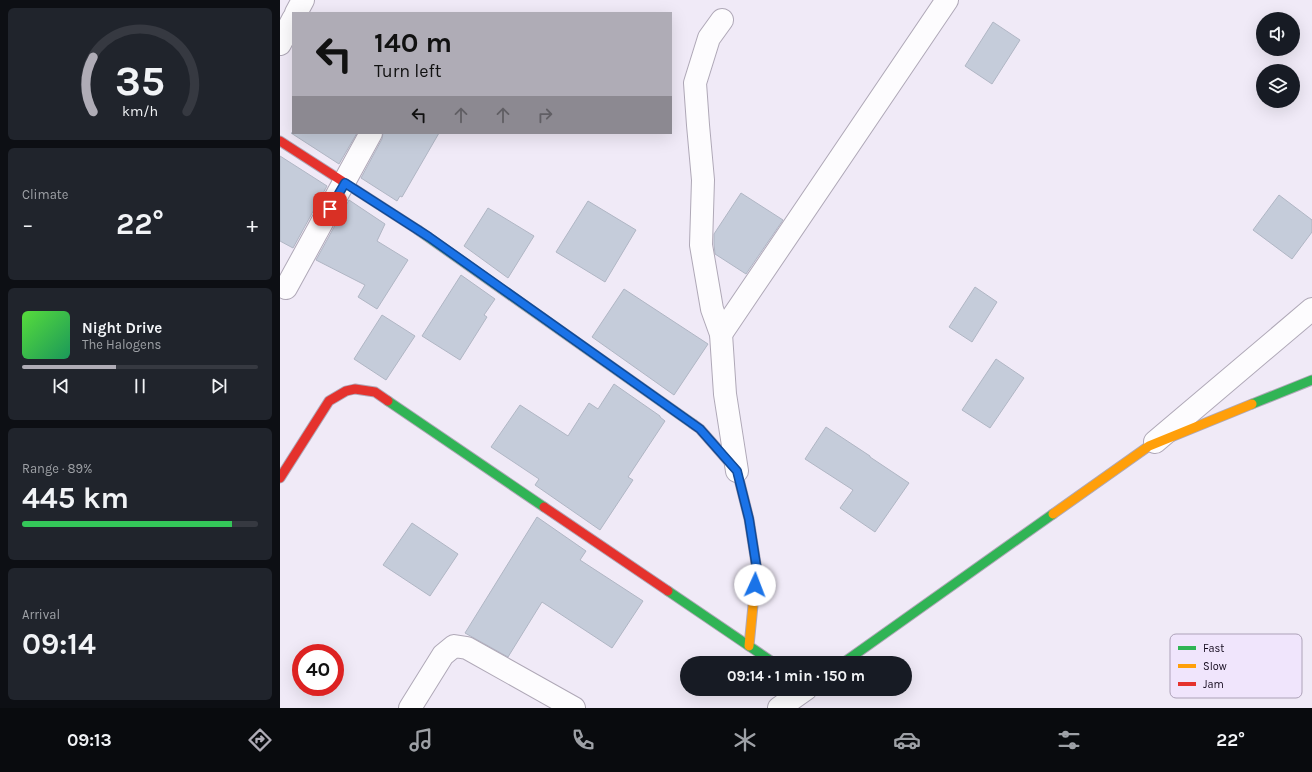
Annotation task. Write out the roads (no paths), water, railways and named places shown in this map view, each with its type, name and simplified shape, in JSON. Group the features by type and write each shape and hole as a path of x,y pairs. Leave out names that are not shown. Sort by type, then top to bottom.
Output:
{"street":[{"path":"297,12 303,0"},
{"path":"721,334 947,0"},
{"path":"722,20 710,38 695,83 703,180 701,245 712,309 721,334 725,394 737,471 749,519 757,570 749,646"},
{"path":"280,44 292,22"},
{"path":"286,288 345,183 370,134"},
{"path":"280,141 429,237 700,429 737,471"},
{"path":"853,656 1149,446 1312,309"},
{"path":"1149,446 1312,380"},
{"path":"280,478 329,401 341,393 354,388 375,392 764,656"},
{"path":"410,708 443,655 454,646 468,648 574,708"},
{"path":"779,708 796,696"}]}
